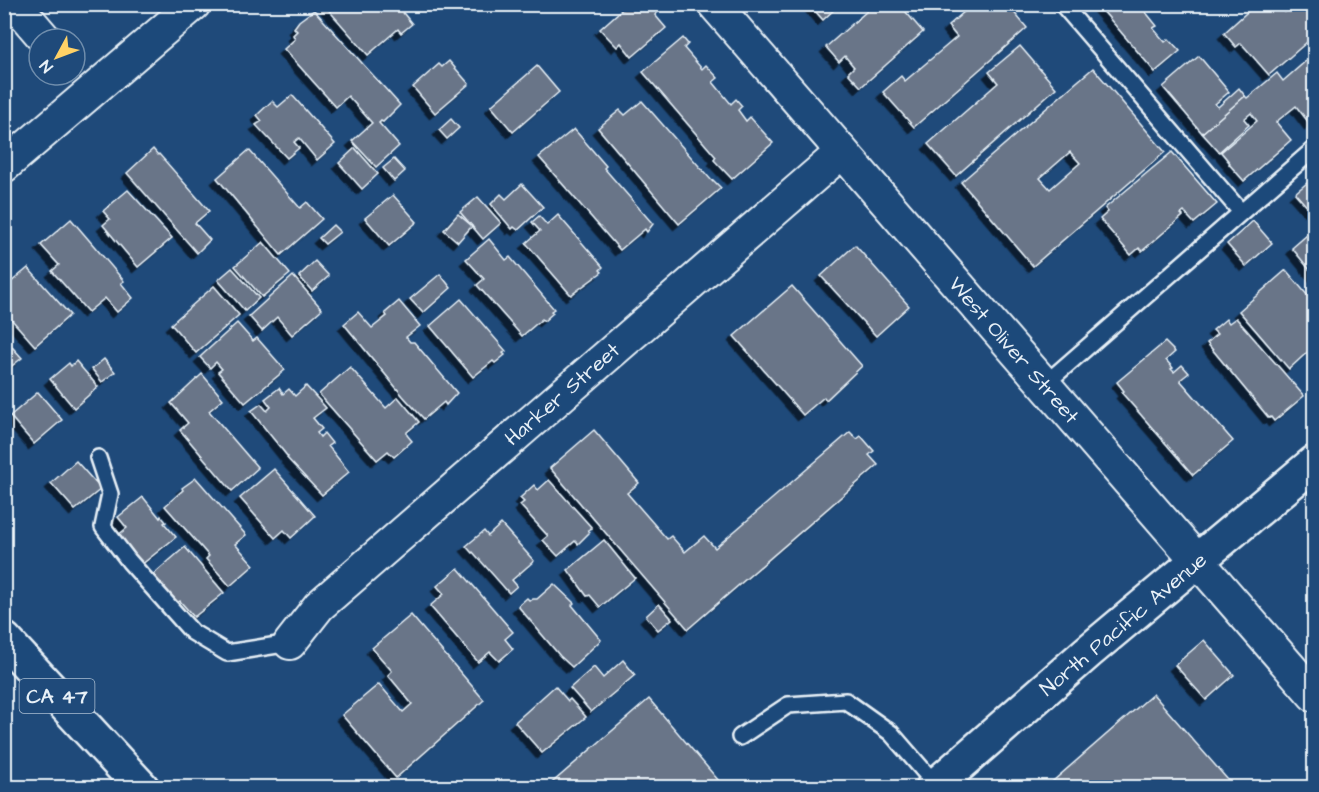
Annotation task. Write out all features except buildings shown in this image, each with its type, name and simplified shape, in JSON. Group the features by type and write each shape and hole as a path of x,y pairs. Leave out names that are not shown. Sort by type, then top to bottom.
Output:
{"main road":[{"name":"North Pacific Avenue","path":"935,786 1088,652 1314,463"},
{"name":"CA 47","path":"4,639 142,788"}],"street":[{"path":"15,4 35,27"},
{"path":"87,79 194,4"},
{"name":"West Oliver Street","path":"714,4 1314,695"},
{"path":"4,166 78,87"},
{"name":"Harker Street","path":"290,643 319,606 842,152"}],"lane":[{"path":"1062,4 1241,212"},
{"path":"1045,384 1314,149"},
{"path":"98,458 110,495 103,527 129,561 192,632 227,652 290,643"},
{"path":"740,737 788,705 846,701 891,733 935,786"}]}
